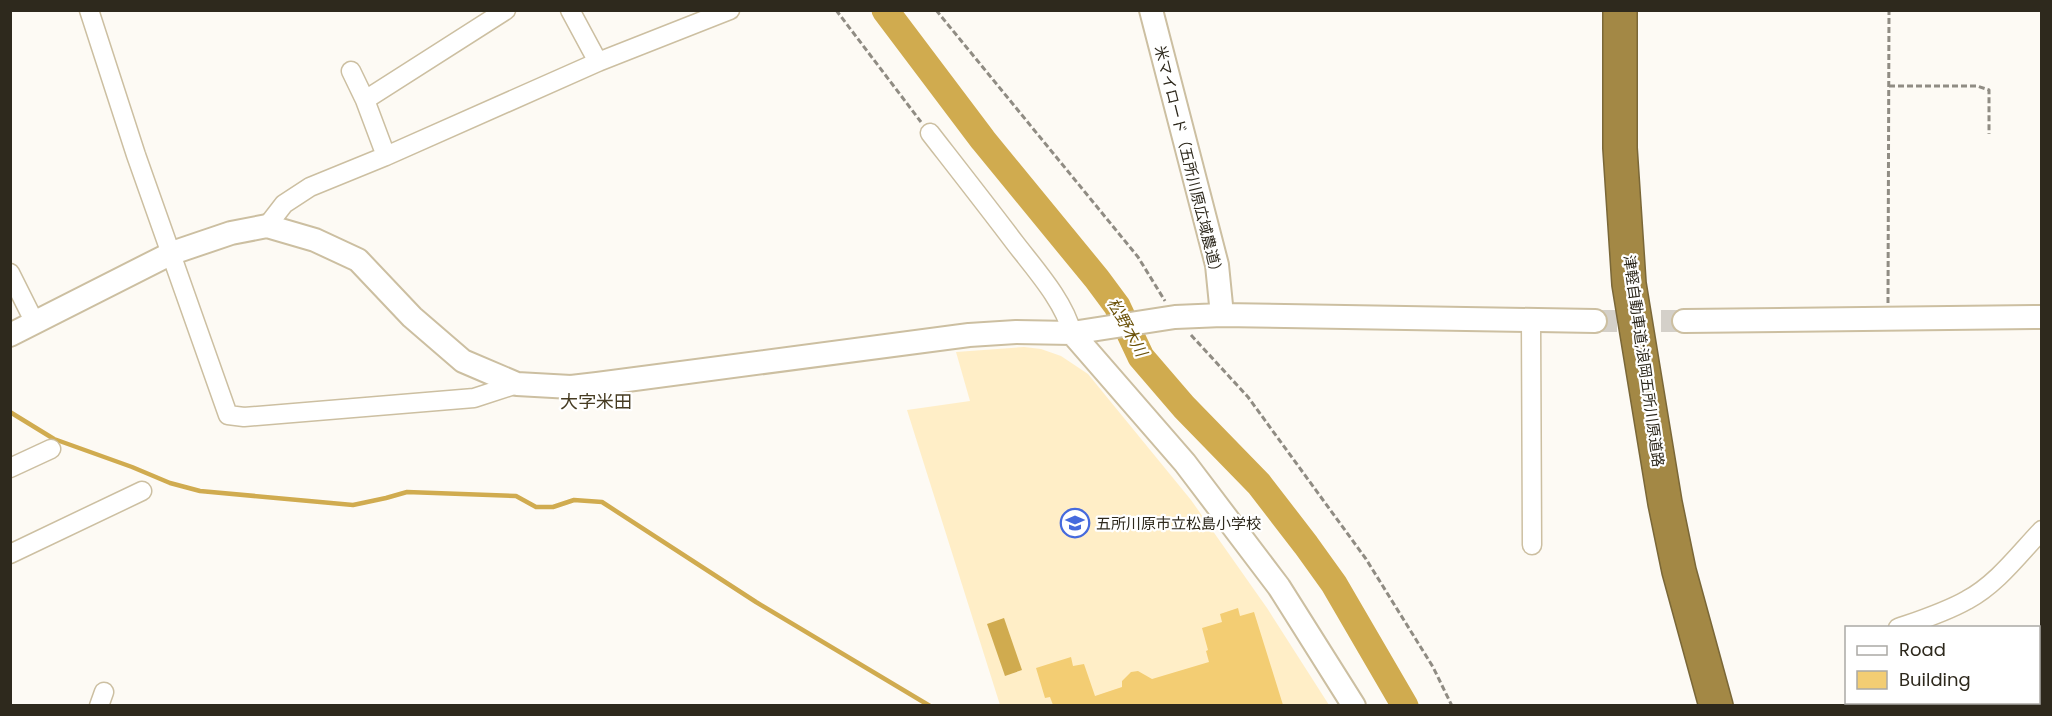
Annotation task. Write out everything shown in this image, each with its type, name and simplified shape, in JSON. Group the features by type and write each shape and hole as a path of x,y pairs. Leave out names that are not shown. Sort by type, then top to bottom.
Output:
{"highway":[{"name":"津軽自動車道;浪岡五所川原道路","path":"1620,10 1620,148 1629,284 1651,424 1679,571 1716,705"},
{"path":"1679,571 1691,650 1703,705"},
{"path":"1679,571 1724,705"}],"street":[{"path":"89,10 136,155 228,415 244,417 474,398 517,384"},
{"path":"365,100 506,10"},
{"path":"570,10 598,62"},
{"path":"267,226 284,204 310,188 598,62 730,10"},
{"name":"米マイロード（五所川原広域農道）","path":"1151,10 1217,265 1222,315"},
{"path":"351,71 365,100 386,156"},
{"path":"930,133 1055,297 1069,319 1081,331 1185,463 1279,587 1354,705"},
{"path":"10,335 172,253 231,232 267,226 315,240 358,260 412,317 463,361 517,384 571,387 969,335 1081,331 1169,318 1222,315 1595,321"},
{"path":"10,273 35,322"},
{"path":"1684,321 2042,317"},
{"path":"1531,320 1532,545"},
{"path":"10,468 51,449"},
{"path":"10,554 141,491"},
{"path":"1901,626 1969,600 2001,574 2042,530"}],"path":[{"path":"836,10 930,133"},
{"path":"936,10 1138,257 1169,318 1248,398 1366,559 1433,668 1452,705"},
{"path":"1888,317 1889,10"},
{"path":"1889,86 1977,86 1985,88 1989,90 1989,134"}],"shaded area":[{"name":"五所川原市立松島小学校","path":"1024,347 1041,349 1061,356 1088,374 1191,500 1267,608 1329,705 1000,705 907,410 970,401 956,352"},
{"path":"1004,618 1022,670 1005,676 987,624"}],"building":[{"path":"1238,608 1240,616 1254,612 1283,705 1053,705 1050,697 1045,698 1036,668 1071,657 1073,666 1084,664 1095,696 1122,687 1122,681 1131,672 1138,671 1152,679 1209,662 1202,628 1222,622 1220,614"}],"waterway":[{"name":"松野木川","path":"885,10 983,140 1117,306 1141,357 1184,407 1259,484 1306,545 1334,584 1405,706"},
{"path":"10,412 54,439 170,483 200,491 353,505 407,492 516,496 536,507 553,507 574,500 602,502 756,602 930,706"}],"tunnel":[{"path":"1595,321 1684,321"}],"place":[{"name":"五所川原市立松島小学校","path":"1075,523"}],"district":[{"name":"大字米田","path":"596,401"}]}
